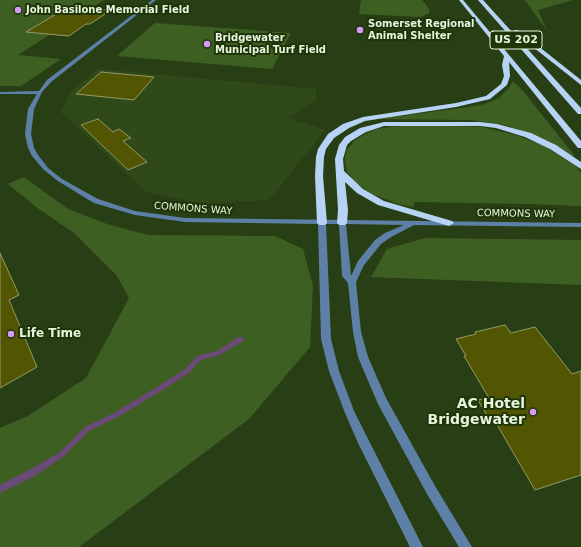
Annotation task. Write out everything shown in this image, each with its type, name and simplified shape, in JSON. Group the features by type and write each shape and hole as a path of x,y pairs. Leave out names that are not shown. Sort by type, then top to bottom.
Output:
{"highway":[{"name":"US 202","path":"461,0 581,146"},
{"name":"US 202","path":"480,0 581,112"},
{"path":"492,13 581,83"},
{"path":"322,223 319,176 320,157 322,149 331,136 346,126 363,119 456,105 488,98 504,85 507,76 505,65 507,56"},
{"path":"342,223 343,210 338,159 340,151 348,139 373,126 396,123 463,123 497,126 540,140 581,166"},
{"path":"340,172 360,191 382,203 449,223"}],"street":[{"name":"COMMONS WAY","path":"154,0 62,71 40,92 31,109 28,120 28,134 31,148 35,156 46,169 60,180 96,201 135,213 167,218 227,222 581,225"},
{"path":"0,93 40,92"},
{"path":"322,223 326,339 334,371 362,439 417,547"},
{"path":"342,223 346,276 352,282"},
{"path":"416,223 388,235 378,242 361,263 352,282 357,332 363,357 382,401 466,547"}],"shaded area":[{"path":"0,0 104,0 18,55 61,59 21,86 0,86"},
{"path":"361,0 422,0 429,9 429,13 421,17 359,14"},
{"path":"525,0 573,0 538,10 547,31"},
{"name":"Bridgewater Municipal Turf Field","path":"155,23 291,33 272,69 117,56"},
{"path":"98,69 316,89 316,100 288,118 325,130 269,200 204,204 146,192 61,112 71,92"},
{"path":"513,81 523,91 574,155 572,156 554,144 535,135 505,125 472,120 378,119 485,104 499,98 508,89"},
{"path":"416,125 481,127 512,134 543,145 576,166 581,173 581,206 415,202 413,207 398,204 370,193 355,182 347,172 345,160 346,151 354,141 377,129"},
{"path":"24,177 68,209 107,224 148,235 275,236 303,249 313,286 310,347 249,419 79,547 0,547 0,428 28,416 86,378 129,298 117,276 74,233 36,207 8,184"},
{"path":"425,238 581,240 581,285 371,277 387,249"}],"building":[{"path":"68,7 111,10 90,24 86,24 69,36 26,32"},
{"path":"101,72 154,77 134,100 76,94"},
{"path":"98,119 113,132 119,129 131,138 123,141 147,162 128,170 81,125"},
{"name":"Life Time","path":"0,253 19,295 9,300 37,367 0,388"},
{"name":"AC Hotel Bridgewater","path":"505,325 511,333 535,327 572,374 581,371 581,475 535,490 496,423 492,424 478,400 489,398 464,356 466,356 456,339 476,334 475,332"}],"waterway":[{"path":"0,489 32,473 62,454 87,429 116,415 162,387 187,371 199,358 218,353 241,339"}],"place":[{"name":"John Basilone Memorial Field","path":"18,10"},
{"name":"Somerset Regional Animal Shelter","path":"360,30"},
{"name":"Bridgewater Municipal Turf Field","path":"207,44"},
{"name":"Life Time","path":"11,334"},
{"name":"AC Hotel Bridgewater","path":"533,412"}]}
